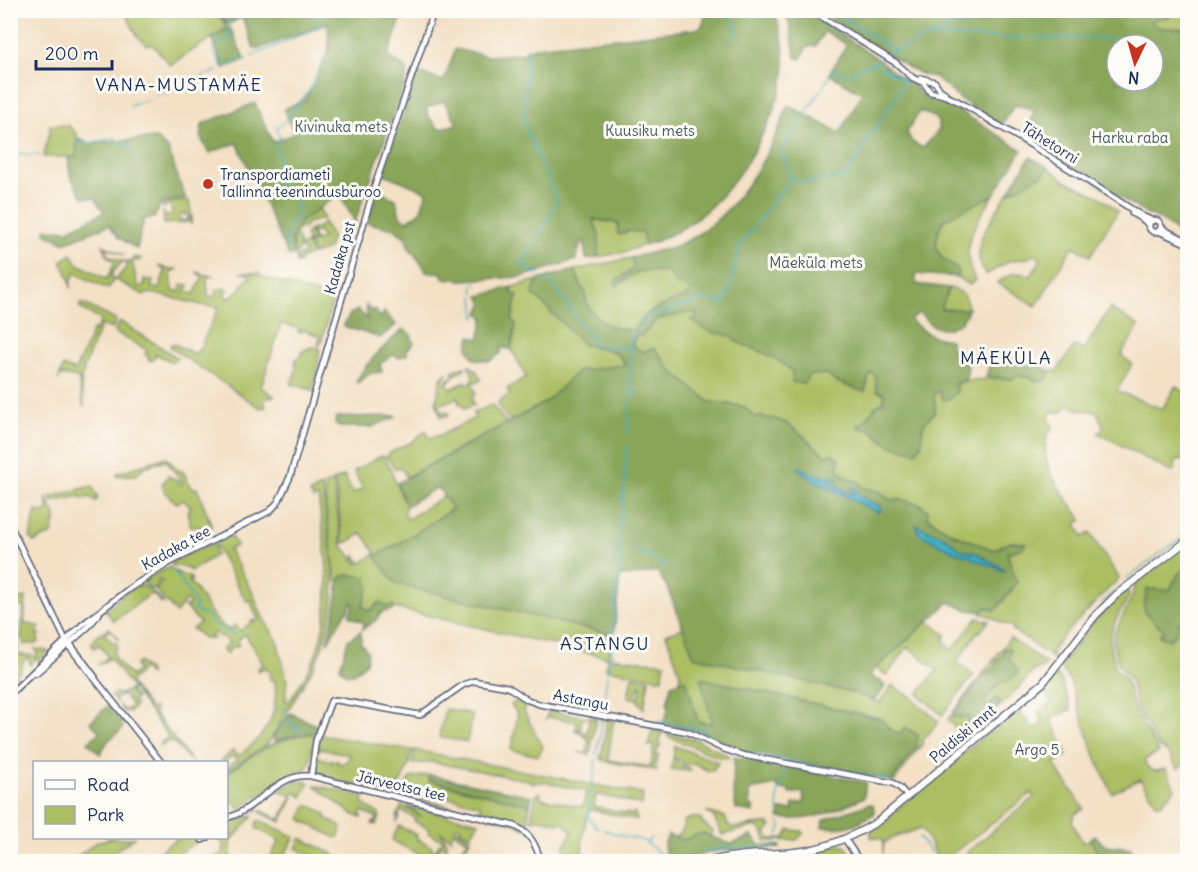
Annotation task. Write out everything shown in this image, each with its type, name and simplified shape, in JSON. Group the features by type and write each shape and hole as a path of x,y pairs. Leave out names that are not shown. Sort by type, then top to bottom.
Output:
{"main road":[{"name":"Kadaka pst","path":"270,511 278,502 290,477 371,198 434,10"},
{"path":"811,10 928,84"},
{"name":"Tähetorni","path":"965,106 928,91 928,84 935,82 942,92 954,97 1142,216 1154,220"},
{"path":"933,93 938,87"},
{"name":"Tähetorni","path":"1121,203 1149,226"},
{"path":"1154,220 1158,221 1165,231 1188,243 1158,231 1152,231 1149,226 1154,220"},
{"path":"1158,231 1161,226"},
{"name":"Kadaka tee","path":"10,696 56,652 78,636 91,621 130,588 169,563 270,511"},
{"path":"10,525 68,642 160,761"},
{"name":"Paldiski mnt","path":"708,861 736,856 806,850 845,838 877,822 1042,683 1095,616 1116,595 1188,540"},
{"name":"Kadaka tee","path":"68,642 82,625 91,621"},
{"path":"59,627 68,632 82,625"},
{"path":"59,627 60,639 56,652 69,652 77,655"},
{"path":"77,655 78,636"},
{"name":"Astangu","path":"310,776 317,734 332,700 420,715 463,685 479,682 508,687 539,704 688,732 728,751 742,755 893,783 908,797"},
{"path":"300,776 312,763"},
{"name":"Järveotsa tee","path":"228,816 244,809 284,782 300,776 310,776 515,826 532,839 541,861"},
{"path":"845,838 860,861"}],"green space":[{"path":"124,11 217,11 227,28 170,65 152,44 147,45 138,37"},
{"name":"Kivinuka mets","path":"219,11 404,11 388,56 407,69 406,80 355,222 339,194 302,221 292,239 294,255 289,257 237,143 209,153 201,138 202,124 255,103 273,142 294,134 284,109 305,100 329,49 328,23 260,48 254,48 242,17 227,25"},
{"name":"Kuusiku mets","path":"717,11 773,11 783,45 785,64 783,82 761,137 737,177 722,195 687,226 644,245 643,232 627,231 620,235 617,230 619,223 593,219 599,235 598,257 586,259 584,241 581,242 576,260 521,277 461,280 444,278 440,272 428,273 408,246 406,238 394,229 367,223 377,191 396,199 400,216 407,221 420,212 427,192 382,173 418,73 444,81 455,49 488,56 525,53 527,49 536,47 696,29 701,27 706,15","holes":["444,101 457,124 439,129 429,117 426,108"]},
{"name":"Mäeküla mets","path":"783,11 803,11 914,84 920,94 930,99 937,97 1022,150 993,196 944,220 938,231 936,247 942,258 958,270 957,277 916,274 916,284 949,288 941,309 968,309 963,319 950,328 933,326 919,313 910,319 928,334 950,340 951,347 968,366 966,380 955,383 957,392 950,399 943,400 939,391 934,393 935,412 923,425 921,445 916,452 889,445 869,429 861,429 858,426 866,420 878,404 883,402 885,394 877,391 875,375 870,373 864,392 835,381 826,374 809,375 803,384 792,382 792,371 778,361 734,341 729,335 700,327 691,320 697,317 695,312 657,319 642,336 637,335 633,346 643,352 654,348 675,374 710,402 743,406 755,417 778,420 794,428 825,455 833,454 840,459 838,469 845,477 858,482 863,488 879,491 890,500 920,505 928,511 927,517 953,534 994,550 1011,542 1026,543 1022,548 1007,553 1017,583 995,611 988,607 982,612 967,610 949,602 870,674 885,686 879,696 873,700 850,692 694,656 667,587 657,571 620,576 614,635 396,584 375,556 400,543 452,509 438,487 406,506 397,483 546,402 578,371 625,365 622,359 613,352 583,344 533,294 537,280 575,270 585,291 589,308 594,314 608,324 633,330 649,312 688,295 691,289 676,284 668,272 639,271 616,286 615,282 634,268 631,258 675,246 714,223 745,188 759,167 788,105 840,133 862,93 829,74 847,45 825,31 816,46 807,47 801,59 796,58 789,21","holes":["920,111 934,117 939,123 939,130 923,148 912,142 907,132","800,467 817,476 837,476 827,480 854,495 851,488 854,487 865,501 876,504 876,512 813,480 798,469","920,527 945,537 961,550 976,553 1004,571 953,551 919,532"]},
{"name":"Harku raba","path":"818,11 1169,11 1170,17 1152,20 1151,23 1161,28 1187,29 1187,240 1163,222 1148,215 1025,138 1034,112 1032,109 1015,105 1000,124 961,100 935,77 923,75"},
{"path":"1169,11 1187,11 1187,29 1161,28 1151,24 1152,20 1170,17"},
{"path":"230,27 245,60 224,68 212,38"},
{"path":"50,125 68,125 77,134 76,157 43,157"},
{"path":"77,138 89,143 155,138 168,149 186,199 162,202 154,218 144,219 137,249 118,237 109,225 65,243 45,233 45,229 66,231 104,212 95,198 83,197 70,176 68,157 76,157"},
{"path":"1030,157 1048,167 1043,175 1008,193"},
{"path":"1048,167 1064,180 1100,197 1118,211 1090,256 1073,246 1036,306 997,283 1013,274 1021,273 1031,276 1041,259 1033,254 1029,258 1009,261 986,275 981,267 979,250 983,234 1006,196 1041,175"},
{"path":"993,196 975,226 968,246 970,268 975,280 970,285 957,277 958,270 942,258 936,247 938,233 950,216"},
{"path":"189,201 192,217 187,217 187,213 180,215 181,222 192,218 191,225 190,222 164,224 163,211 165,216 172,215 171,205 164,206 164,209 161,203"},
{"path":"319,208 324,218 307,223 304,229 295,231"},
{"path":"592,219 619,224 618,234 627,231 643,232 644,245 621,253 598,257 599,235"},
{"path":"323,221 332,236 328,249 313,254 309,244 314,241 314,238 316,241 322,238 318,231 312,233 311,229 323,225"},
{"path":"310,230 313,236 311,234 313,241 308,243 305,234"},
{"path":"295,231 300,246 306,244 306,241 312,254 296,263 296,256 304,254 304,251 300,248 294,255"},
{"path":"103,245 125,255 106,248 107,255 122,261 129,261 122,262 111,275 116,280 127,266 126,264 134,257 141,258 139,261 132,261 138,287 145,285 144,279 153,281 151,287 159,289 165,271 159,266 178,269 171,272 173,291 181,291 181,285 189,285 186,291 194,294 203,277 197,272 214,275 213,276 207,277 208,297 216,296 216,290 225,288 228,290 224,294 229,299 243,286 241,284 244,285 251,277 240,273 260,273 260,276 333,299 321,344 318,345 320,336 303,330 299,333 301,329 281,324 261,387 274,396 264,399 266,407 260,408 170,347 174,344 195,354 219,307 151,293 144,295 114,279 108,289 75,273 71,281 71,288 61,261 72,254 78,264 107,279 115,262 107,256"},
{"path":"631,258 634,268 615,281 639,271 668,272 677,284 692,289 688,295 649,312 633,330 608,325 594,315 575,270"},
{"path":"537,280 534,294 583,344 613,352 622,359 625,365 578,371 546,402 510,421 499,407 498,402 510,394 507,389 526,377 511,349 516,325 512,320 518,295 512,294 512,287"},
{"path":"512,287 512,294 518,295 512,320 516,324 511,349 501,348 501,353 490,361 474,359 468,348 470,336 479,339 484,318 479,313 483,304 479,296"},
{"path":"949,288 963,294 968,309 940,309"},
{"path":"80,304 116,320 112,329 101,325 83,370 80,380 82,381 84,407 78,378 61,375 58,381 63,366 75,371 93,330 95,331 101,320 80,308"},
{"path":"366,305 371,311 375,309 380,318 384,312 396,325 380,338 343,326 350,314 358,310 367,319"},
{"path":"1110,308 1139,326 1121,355 1132,364 1117,391 1162,409 1176,386 1187,394 1187,471 1185,476 1184,460 1176,460 1175,470 1171,472 1098,433 1104,429 1097,412 1080,410 1068,405 1062,412 1050,412 1049,422 1053,426 1045,451 1047,464 1059,488 1082,520 1076,524 1083,537 1090,533 1119,578 1063,636 1054,648 1052,658 1031,643 1028,638 1025,639 1013,630 1012,626 982,614 988,607 995,611 1017,583 1007,553 1022,548 1002,545 994,550 988,548 943,529 927,517 923,505 899,499 890,500 879,491 863,488 845,477 838,469 833,454 825,455 794,428 778,420 755,417 742,406 710,402 675,374 654,349 643,352 633,346 635,337 646,332 657,319 695,312 697,317 733,337 735,341 762,351 792,371 808,375 827,374 835,381 865,391 870,373 875,375 885,394 883,402 875,407 858,426 861,429 869,429 889,445 921,445 923,425 935,412 934,393 972,380 1013,379 1017,376 1030,377 1038,381 1044,379 1050,371 1057,371 1074,346 1084,350"},
{"path":"121,322 178,358 172,362 156,354 152,361 148,359 149,357 145,355 147,350 114,332"},
{"path":"403,329 411,335 414,343 407,350 407,355 399,358 393,355 380,364 382,372 372,373 357,383 360,374 371,360"},
{"path":"310,347 320,348 312,390 291,384 297,367 295,366 296,359 302,355 301,352"},
{"path":"1005,355 1026,358 1050,371 1045,381 1017,376 1013,379 986,377 991,358"},
{"path":"469,365 476,370 481,380 472,383 476,394 472,396 473,401 471,402 475,405 464,409 463,404 459,404 458,397 439,405 442,413 447,411 449,415 441,417 436,402 441,378 446,373 447,375 442,379 445,381 452,377 447,384 452,389 465,381 467,384 471,382 473,376 467,366"},
{"path":"464,367 465,369 454,376 452,371"},
{"path":"492,405 507,423 406,477 401,467 395,469 387,456 412,442 426,430 429,438 441,435 475,418 473,413"},
{"path":"395,416 372,427 339,427 335,423 336,417"},
{"path":"381,456 385,457 406,506 404,512 408,519 444,496 453,509 376,556 396,584 614,635 608,657 665,663 662,679 606,669 607,657 378,603 370,611 362,607 365,601 351,575 343,576 339,581 336,580 325,485 333,481 342,545 357,564 353,557 356,555 361,563 376,553 362,533 343,543 335,480 344,476 353,493 363,489 354,471"},
{"path":"166,457 179,471 183,471 191,488 197,488 212,526 208,532 191,526 187,512 191,507 183,500 177,503 165,493 162,484 168,476 180,484 183,483 166,460 144,467 136,475 117,476 117,473"},
{"path":"92,486 98,498 95,502 90,497 82,499 80,496 52,502 50,497"},
{"path":"322,486 332,559 334,583 332,609 325,639 314,667 267,745 228,770 228,766 237,760 233,756 221,761 233,750 239,756 257,739 269,723 275,705 275,680 270,680 269,671 265,667 259,671 258,668 263,664 246,635 237,641 239,644 237,647 229,650 227,655 222,650 229,643 223,636 219,637 214,632 212,636 214,639 204,638 192,629 200,623 184,606 187,607 190,603 186,600 176,613 156,590 162,581 158,580 158,585 154,589 144,583 149,579 143,582 169,567 182,575 189,576 192,580 189,581 218,622 230,630 235,625 241,631 253,620 254,622 258,620 250,600 246,601 214,543 230,535 237,545 229,550 252,591 263,618 277,640 287,680 285,700 289,702 313,660 322,634 325,615 327,576 324,537 318,497 313,499 310,493"},
{"path":"46,497 56,517 52,534 34,542 30,538 36,511 41,513 49,511"},
{"path":"210,543 216,555 191,571 184,567 171,565 172,562"},
{"path":"1187,543 1187,567 1172,585 1156,624 1163,629 1164,633 1160,633 1160,637 1170,640 1178,622 1182,625 1187,623 1187,762 1177,769 1168,753 1159,747 1137,708 1130,679 1118,664 1113,642 1135,585"},
{"path":"1187,567 1187,623 1182,625 1178,622 1178,630 1170,640 1160,636 1160,633 1164,633 1163,629 1145,613 1147,589 1170,590 1178,574"},
{"path":"343,576 366,577 369,588 362,607 370,611 380,602 394,607 392,610 382,612 375,621 363,629 364,623 350,616 354,605 352,603 327,643 339,581"},
{"path":"140,585 137,587 141,585 153,592 164,603 161,603 152,593 114,621 105,610 130,589 133,591 131,588"},
{"path":"1128,591 1129,596 1112,629 1110,647 1114,668 1127,682 1132,704 1159,752 1145,760 1145,763 1149,769 1156,771 1166,769 1175,789 1161,804 1157,804 1140,779 1112,793 1095,756 1069,679 1062,670 1062,664 1095,620 1124,592"},
{"path":"13,597 23,599 26,597 24,623 40,627 37,632 40,634 37,634 39,641 36,644 23,644 24,640 21,639 24,607 11,605 11,602 14,602"},
{"path":"977,618 989,621 980,632 978,631 957,662 974,675 942,715 918,694 937,670 908,647 887,675 876,668 928,621 946,635 943,638 951,651"},
{"path":"109,628 119,638 117,640 118,638 110,630 105,634 113,643 117,643 117,648 113,652 116,656 114,658 131,676 138,670 135,666 139,662 149,671 149,675 143,669 129,682 150,709 155,708 154,713 191,761 171,740 160,747 159,745 168,736 133,689 130,691 136,698 133,701 136,705 129,712 128,710 124,712 119,705 125,711 132,705 124,695 115,699 117,703 111,696 116,692 119,695 132,688 110,658 98,665 108,657 99,644 94,648 91,644 97,635"},
{"path":"683,628 694,656 850,692 881,703 892,685 910,696 939,722 922,741 923,743 894,782 729,749 891,780 917,746 888,728 882,719 701,678 713,724 698,722 686,680 679,682 681,676 666,634"},
{"path":"361,631 361,643 368,652 366,663 353,674 347,674 340,668 348,640"},
{"path":"1010,638 1048,665 1034,671 1006,701 962,737 948,719"},
{"path":"11,648 19,648 17,654 37,656 35,649 48,651 40,662 36,658 30,665 29,658 24,660 20,672 17,672 17,677 22,678 11,687 12,657"},
{"path":"1010,648 1009,659 1019,672 1009,682 1003,681 990,693 984,704 987,708 996,698 1000,701 998,707 976,725 968,723 968,717 953,718 954,713 985,674 995,668 996,661 1004,655 1004,649"},
{"name":"Argo 5","path":"1056,674 1061,679 1071,709 1051,719 1067,756 1054,764 1084,809 1075,814 1072,822 1083,843 1090,839 1102,861 970,861 967,852 1034,797 1031,793 943,861 939,861 922,828 884,843 883,854 883,839 871,837 871,831 996,726 998,728 1016,708 1034,729 1043,722 1038,712 1052,703 1042,688"},
{"path":"632,676 649,679 644,709 638,701 640,685 636,693 637,699 628,697"},
{"path":"700,678 882,719 888,728 899,734 905,727 918,735 917,746 891,780 734,750 713,740 705,733 663,724 669,707 667,704 671,684 686,679 698,721 713,724"},
{"path":"518,700 526,705 524,712 543,747 538,756 511,750 518,715 511,705"},
{"path":"110,704 111,714 115,713 123,720 122,729 108,741 100,754 88,742 100,732 90,722"},
{"path":"445,709 473,714 467,742 439,737"},
{"path":"548,711 586,717 581,721 581,730 577,728 578,731 587,733 588,718 596,719 590,755 586,754 588,737 575,731 577,722 548,717 546,719"},
{"path":"290,713 318,726 316,732 274,741 273,737"},
{"path":"589,715 615,721 608,760 650,767 653,745 648,746 652,730 663,732 659,744 661,745 658,747 657,755 659,756 655,768 657,770 604,761 600,758 603,757 601,756 606,721"},
{"path":"667,733 697,740 730,756 729,758 719,757 668,737"},
{"path":"300,735 315,736 310,763 305,770 290,775 239,809 228,799 228,773 277,742"},
{"path":"321,735 412,750 409,765 398,787 383,783 378,789 382,792 318,776 317,756 342,764 348,760 350,755 320,748 317,754"},
{"path":"675,746 718,763 714,769 708,771 696,764 684,764 675,758 678,764 691,771 671,769"},
{"path":"414,750 643,794 642,805 596,794 594,807 635,813 637,820 588,809 582,843 583,861 565,850 564,847 572,831 563,823 541,819 531,820 536,795 540,792 541,798 583,807 586,791 544,782 532,783 532,781 432,762 413,764"},
{"path":"734,757 866,782 864,797 834,811 812,817 779,818 779,810 792,810 793,804 804,803 803,792 789,794 789,790 778,789 777,785 750,790 750,806 754,807 753,812 736,809 733,788"},
{"path":"429,775 429,781 530,805 526,828 512,822 403,797 404,793 475,813 481,808 481,805 405,787 410,778"},
{"path":"429,775 532,796 530,805 429,780"},
{"path":"304,781 309,783 302,797 294,791 293,798 281,822 260,810 280,820 292,796 279,790 256,806 258,809 256,811 252,808 283,787"},
{"path":"314,785 364,796 363,804 379,814 376,825 372,824 377,818 362,811 361,818 352,814"},
{"path":"869,804 873,805 875,813 862,821 844,827 822,827 823,821 829,818"},
{"path":"309,805 326,814 325,817 342,827 339,836 336,838 303,821 301,818 306,806"},
{"path":"402,805 422,817 408,806 479,822 471,835 460,830 461,827 457,826 455,829 471,838 466,846 463,845 468,840 453,832 452,839 441,832 447,843 446,850 441,845 443,840 428,833 429,829 414,821 415,818 401,811 397,821 397,816"},
{"path":"706,812 725,817 732,828 769,824 771,827 766,834 770,839 785,838 789,830 802,831 803,834 796,840 765,841 761,830 755,826 722,835 713,816"},
{"path":"253,816 232,840 231,826 231,861 207,862 224,852 225,848 220,839 228,839 228,823 239,817"},
{"path":"700,818 713,831 711,836 703,833 683,840 675,837 682,832 685,820"},
{"path":"257,821 262,821 295,837 281,861 269,860 279,840 256,828"},
{"path":"399,826 417,835 416,838 433,848 430,857 427,858 394,842 392,839"},
{"path":"702,833 731,844 752,836 759,845 780,846 780,848 738,849 666,861 664,845 668,835 682,840"},
{"path":"1095,835 1104,845 1132,848 1128,861 1102,861 1090,839"},
{"path":"301,838 335,855 333,861 319,861 296,848"},
{"path":"107,839 133,839 100,861 69,862 97,842"},
{"path":"177,839 200,839 169,861 161,850"},
{"path":"439,844 441,845 433,861 431,859"},
{"path":"839,844 845,846 857,861 715,862 762,856 763,858 785,856"}],"water":[{"path":"800,467 817,476 837,476 838,479 831,478 828,481 850,494 854,494 851,488 854,487 868,501 880,506 881,511 876,512 813,480 798,469"},
{"path":"916,525 945,537 961,550 976,553 1004,571 953,551 919,534"}],"waterway":[{"path":"229,25 230,20 250,10"},
{"path":"317,10 319,24"},
{"path":"729,10 736,27 735,39"},
{"path":"833,10 895,51"},
{"path":"887,54 942,31 991,15 995,10"},
{"path":"257,54 319,27"},
{"path":"222,68 213,49 220,43 230,40 229,28"},
{"path":"930,37 1025,38"},
{"path":"1029,38 1105,38"},
{"path":"527,52 524,124 557,201 522,266 533,271 534,274 541,272"},
{"path":"289,248 287,235 298,215 297,205 286,187 282,187 276,181 280,168 278,166 279,156 275,149 280,137 276,128 285,122 309,91 327,55"},
{"path":"224,67 246,59"},
{"path":"877,61 883,59"},
{"path":"630,397 631,394 636,393 629,383 632,370 629,366 632,357 631,341 637,330 652,314 663,314 678,306 689,305 698,300 723,303 730,290 739,246 792,177 781,151 834,70 847,75 874,62 876,66"},
{"path":"792,177 796,183 846,176 905,81 879,66"},
{"path":"209,74 217,71"},
{"path":"192,81 198,78"},
{"path":"155,96 186,84"},
{"path":"130,106 148,99"},
{"path":"76,141 86,144 114,138 133,150"},
{"path":"10,158 22,153 40,155"},
{"path":"543,279 553,284 594,343 601,346 630,348"},
{"path":"474,292 473,286 477,282"},
{"path":"474,296 476,318"},
{"path":"629,400 629,405"},
{"path":"628,432 629,413"},
{"path":"619,533 627,446"},
{"path":"1126,579 1184,536"},
{"path":"603,713 607,700 605,689 612,655 611,644 619,569 619,537"},
{"path":"632,547 638,550"},
{"path":"638,551 667,566"},
{"path":"173,570 195,603 193,610 209,617 215,625 233,635 236,634"},
{"path":"1102,603 1120,587"},
{"path":"282,708 287,709 285,716"},
{"path":"621,714 644,719"},
{"path":"289,719 295,729 303,728"},
{"path":"596,755 601,721"},
{"path":"658,721 705,730 722,745 734,750 891,780"},
{"path":"593,782 596,759"},
{"path":"779,814 778,794 784,777 784,766"},
{"path":"592,785 589,819 598,828"},
{"path":"778,835 780,823"},
{"path":"604,830 626,837"},
{"path":"647,843 651,837"},
{"path":"919,837 932,854"},
{"path":"628,838 641,840 648,844 659,853 661,862"},
{"path":"703,852 728,847 735,849 776,847 777,844"},
{"path":"859,852 864,862"},
{"path":"934,856 939,862"},
{"path":"687,862 702,858"},
{"path":"944,862 947,859"}],"place":[{"name":"Transpordiameti Tallinna teenindusbüroo","path":"208,184"}],"district":[{"name":"VANA-MUSTAMÄE","path":"179,85"},
{"name":"MÄEKÜLA","path":"1006,358"},
{"name":"ASTANGU","path":"605,644"}]}
